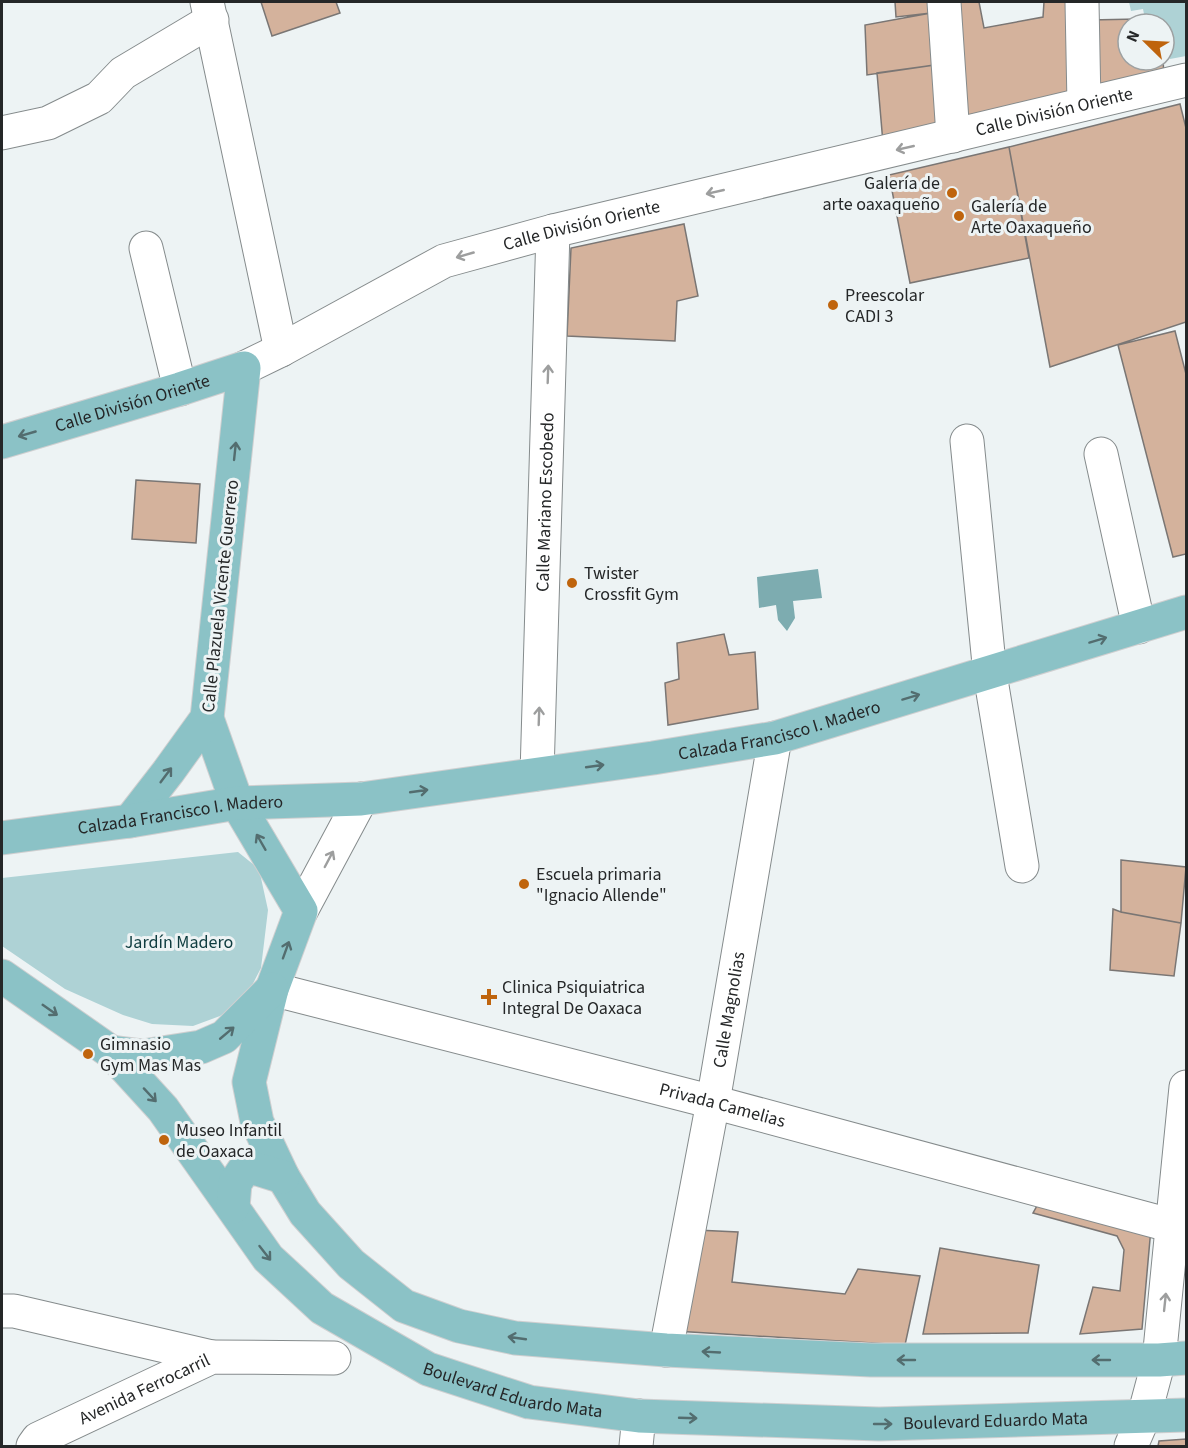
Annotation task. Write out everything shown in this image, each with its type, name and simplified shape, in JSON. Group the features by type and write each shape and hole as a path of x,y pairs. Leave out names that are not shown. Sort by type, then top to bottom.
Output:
{"main road":[{"name":"Calle División Oriente","path":"2,442 243,368"},
{"name":"Calle Plazuela Vicente Guerrero","path":"243,368 207,718 237,803 301,911"},
{"name":"Calzada Francisco I. Madero","path":"2,838 130,821 237,803 361,799 775,738 990,674 1186,612"},
{"path":"130,821 207,718"},
{"path":"301,911 272,989 249,1082 257,1122 283,1177 305,1213 351,1264 404,1306 459,1326 515,1338 666,1350 871,1360 1173,1359"},
{"name":"Boulevard Eduardo Mata","path":"2,976 111,1052 163,1109 268,1258 322,1308 428,1369 530,1402 638,1431 1186,1415"},
{"path":"111,1052 143,1056 201,1047 224,1037 272,989"},
{"path":"233,1207 235,1184 243,1171 254,1168 283,1177"}],"street":[{"path":"944,2 953,136"},
{"path":"1082,2 1084,104"},
{"path":"2,134 48,123 99,98 123,73 210,11 281,350"},
{"name":"Calle División Oriente","path":"243,368 281,350 444,261 552,231 1084,104 1185,85"},
{"name":"Calle Mariano Escobedo","path":"537,774 552,231"},
{"path":"146,248 180,389"},
{"path":"967,441 990,674 1022,866"},
{"path":"1101,454 1139,627"},
{"name":"Calle Magnolias","path":"666,1350 713,1102 775,738"},
{"path":"301,911 361,799"},
{"name":"Privada Camelias","path":"272,989 713,1102 1180,1227"},
{"path":"1131,1446 1173,1359 1186,1087"},
{"path":"2,1311 14,1311 212,1356"},
{"name":"Avenida Ferrocarril","path":"33,1446 38,1438 212,1356 334,1358"}],"green space":[{"path":"1129,2 1186,2 1186,56 1176,58 1176,12 1144,12 1143,9 1131,11"},
{"name":"Jardín Madero","path":"238,852 259,869 268,910 261,968 245,999 220,1016 193,1026 152,1024 123,1015 65,989 2,946 2,878"}],"shaded area":[{"path":"818,569 822,598 793,601 795,618 787,631 778,620 776,605 759,608 757,577"}],"building":[{"path":"261,2 336,2 340,13 272,36"},
{"path":"895,2 931,2 931,13 896,17"},
{"path":"953,2 979,2 984,28 1043,17 1044,2 1074,2 1078,100 965,124"},
{"path":"931,13 934,65 867,75 865,25"},
{"path":"1116,19 1116,72 1164,72 1164,76 1090,92 1090,20"},
{"path":"934,65 938,129 883,143 877,73"},
{"path":"1180,104 1186,128 1186,322 1050,367 1009,147"},
{"name":"Galería de Arte Oaxaqueño","path":"1009,147 1029,258 910,283 889,175"},
{"path":"684,224 698,296 677,301 675,341 567,336 571,248"},
{"path":"1175,331 1186,374 1186,554 1173,557 1118,345"},
{"path":"136,480 200,484 196,543 132,539"},
{"path":"724,634 729,655 755,652 758,709 668,725 665,683 679,679 677,643"},
{"path":"1121,860 1186,867 1181,923 1121,912"},
{"path":"1113,909 1181,923 1174,976 1110,970"},
{"path":"1042,1197 1151,1228 1142,1329 1080,1334 1093,1287 1120,1291 1124,1250 1117,1236 1033,1213"},
{"path":"696,1230 738,1232 732,1282 845,1294 858,1269 920,1276 905,1345 675,1331"},
{"path":"940,1248 1039,1265 1028,1333 923,1334"},
{"path":"1186,1439 1186,1446 1158,1446 1159,1441"}],"place":[{"name":"Galería de arte oaxaqueño","path":"952,193"},
{"name":"Galería de Arte Oaxaqueño","path":"959,216"},
{"name":"Preescolar CADI 3","path":"833,305"},
{"name":"Twister Crossfit Gym","path":"572,583"},
{"name":"Escuela primaria \"Ignacio Allende\"","path":"524,884"},
{"name":"Clinica Psiquiatrica Integral De Oaxaca","path":"489,997"},
{"name":"Gimnasio Gym Mas Mas","path":"88,1054"},
{"name":"Museo Infantil de Oaxaca","path":"164,1140"}]}
